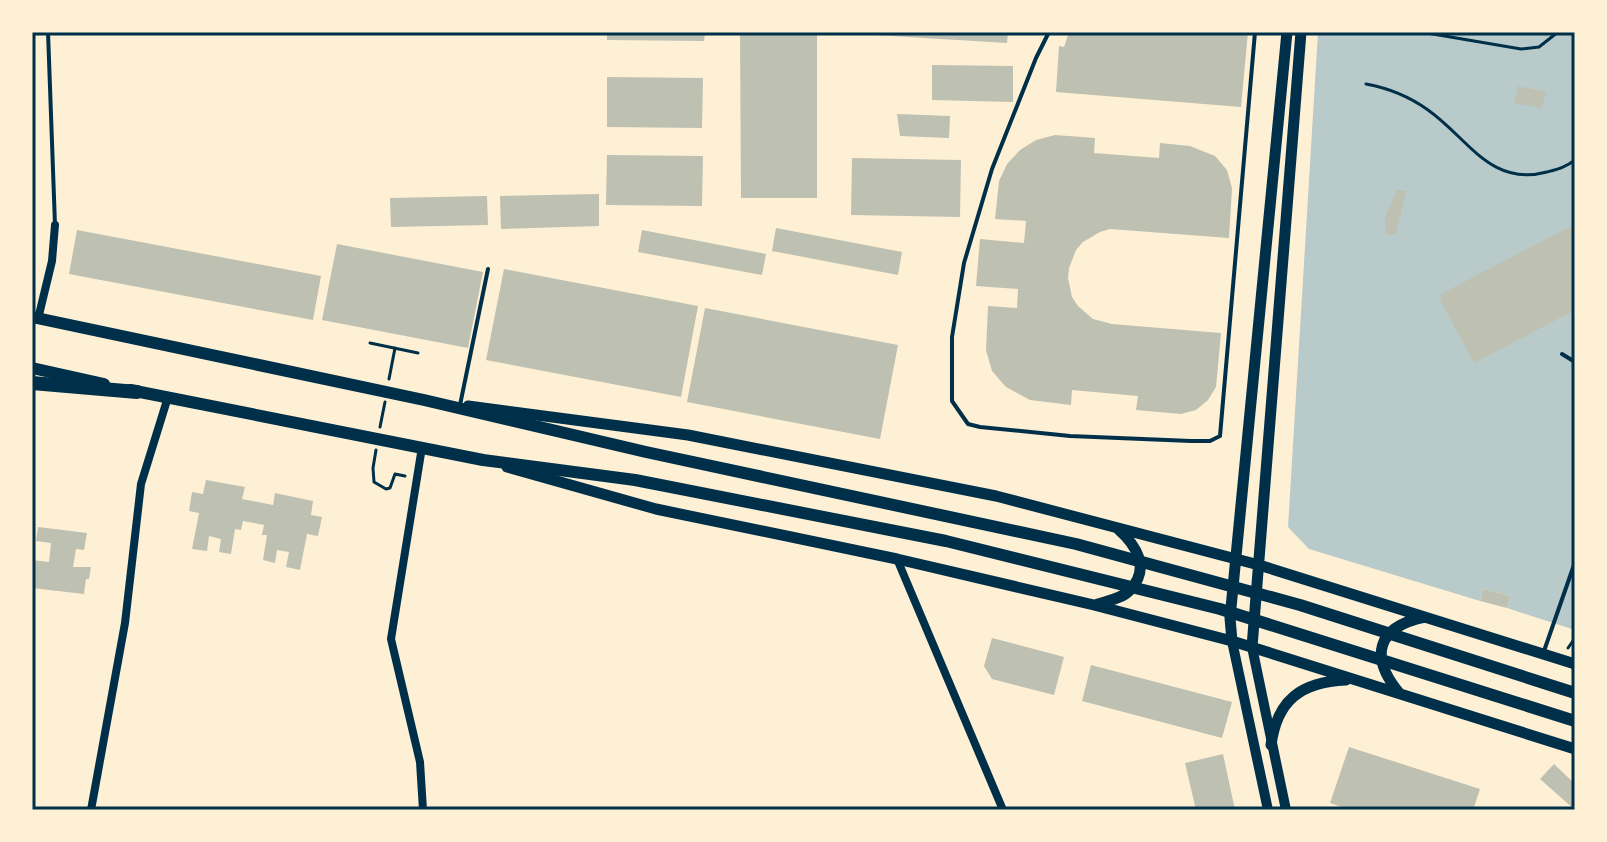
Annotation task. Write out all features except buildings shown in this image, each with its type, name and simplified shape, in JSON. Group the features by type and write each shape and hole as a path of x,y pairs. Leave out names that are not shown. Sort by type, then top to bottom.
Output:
{"highway":[{"path":"32,383 137,392"}],"main road":[{"path":"1232,641 1230,618 1287,32"},
{"path":"1252,647 1301,32"},
{"path":"35,318 1076,544 1381,630 1570,691"},
{"path":"32,368 137,392 483,460 682,515 897,559 1094,605 1232,641 1575,749"},
{"path":"424,400 655,429 996,496 1236,558 1575,664"},
{"path":"483,460 635,480 946,541 1220,609 1575,721"},
{"path":"1094,605 1121,597 1130,591 1138,578 1139,552 1115,525"},
{"path":"1400,694 1381,665 1386,636 1397,625 1426,617"},
{"path":"1271,745 1277,717 1292,697 1319,684 1354,680"}],"street":[{"path":"35,318 52,261 55,225"},
{"path":"91,810 125,623 141,484 168,397"},
{"path":"422,447 391,639 420,762 423,810"},
{"path":"897,559 1003,810"},
{"path":"1232,641 1268,810"},
{"path":"1252,647 1286,810"}],"lane":[{"path":"48,32 55,225"},
{"path":"1049,32 992,169 964,263 952,337 952,401 968,424 980,427 1070,436 1191,441 1210,441 1220,436 1255,32"},
{"path":"460,405 488,269"},
{"path":"1562,354 1575,362"},
{"path":"1543,653 1575,562"}],"path":[{"path":"1421,32 1521,49 1539,47 1558,32"},
{"path":"1366,84 1399,93 1428,110 1485,162 1506,173 1537,175 1567,167 1575,160"},
{"path":"370,343 418,353"},
{"path":"389,378 395,348"},
{"path":"386,393 373,468 374,482 390,488 395,474"}],"shaded area":[{"path":"1318,32 1575,32 1575,630 1507,608 1510,596 1483,589 1480,601 1309,549 1288,527"}]}
